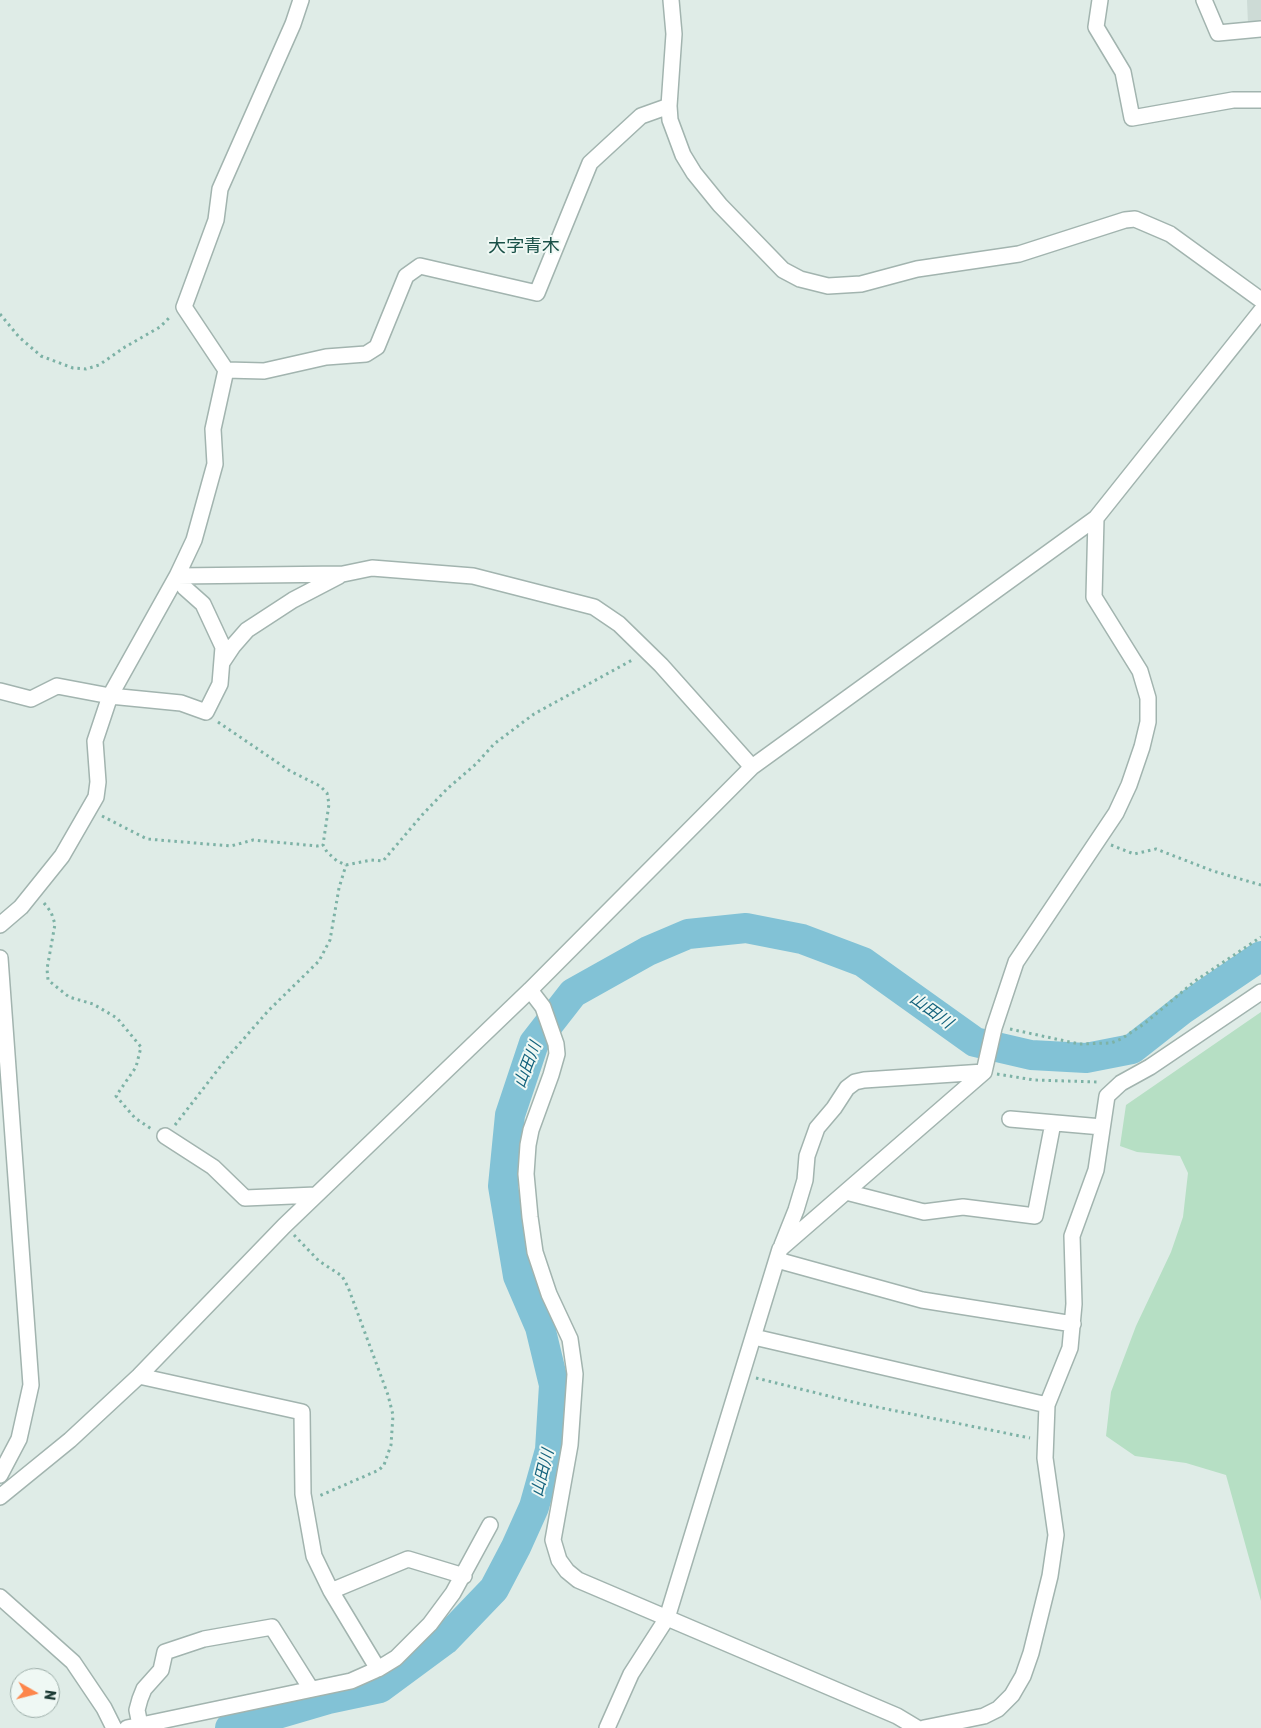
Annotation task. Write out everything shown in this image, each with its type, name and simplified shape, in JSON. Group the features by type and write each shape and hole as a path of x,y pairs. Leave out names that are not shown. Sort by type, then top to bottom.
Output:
{"street":[{"path":"0,925 21,907 62,856 96,797 95,741 110,696 177,576 194,540 215,464 213,429 226,370 184,307 216,220 220,189 293,24 301,0"},
{"path":"671,0 674,34 669,106 670,120 683,155 694,174 768,257 783,270 800,279 828,286 861,284 916,269 1019,254 1125,220 1134,220 1170,234 1261,300"},
{"path":"1100,0 1096,27 1123,72 1132,118 1233,100 1261,100"},
{"path":"1204,0 1218,33 1261,29"},
{"path":"226,370 264,371 326,357 366,354 378,347 406,276 420,266 537,293 590,163 641,116 669,106"},
{"path":"0,1497 70,1440 139,1376 284,1226 530,990 752,767 1096,518 1261,311"},
{"path":"779,1255 846,1192 985,1069 995,1026 1016,962 1116,813 1129,785 1142,747 1149,708 1146,685 1140,671 1094,597 1096,518"},
{"path":"177,576 343,574 372,568 473,576 594,607 619,624 648,652 752,767"},
{"path":"223,661 247,630 294,600 343,574"},
{"path":"0,691 31,699 57,686 110,696 165,700 196,707 206,712 220,684 223,647 203,604 185,588 177,576"},
{"path":"0,958 31,1386 19,1439 0,1475"},
{"path":"530,990 543,1007 556,1044 557,1054 552,1075 533,1122 528,1145 526,1174 530,1217 535,1252 549,1294 570,1339 576,1374 570,1445 553,1540 559,1560 567,1571 578,1580 897,1716 917,1728"},
{"path":"924,1728 984,1716 998,1709 1012,1694 1023,1676 1031,1653 1050,1576 1056,1535 1053,1507 1046,1478 1047,1406 1070,1348 1073,1324 1072,1236 1079,1213 1094,1178 1107,1096 1121,1083 1150,1067 1261,992"},
{"path":"607,1728 631,1674 666,1618 779,1255 798,1203 805,1180 807,1156 817,1128 834,1108 847,1088 855,1082 985,1069"},
{"path":"1010,1119 1102,1127"},
{"path":"846,1192 924,1212 963,1207 1035,1216 1053,1123"},
{"path":"165,1136 213,1168 245,1198 316,1195"},
{"path":"779,1255 922,1300 1073,1324"},
{"path":"754,1337 1047,1406"},
{"path":"139,1376 302,1412 301,1450 304,1502 314,1556 331,1591 378,1668"},
{"path":"311,1688 272,1627 204,1639 165,1652 161,1670 144,1689 134,1727 351,1680 396,1658 415,1641 453,1593 464,1576 490,1525"},
{"path":"331,1591 408,1559 464,1576"},
{"path":"0,1597 73,1662 104,1708 114,1728"}],"path":[{"path":"0,314 19,337 41,356 73,368 86,368 99,365 125,346 142,338 184,307"},
{"path":"206,712 242,741 290,771 320,786 327,792 329,804 323,845 337,862 346,865 371,860 383,861 447,789 506,734 549,705 648,652"},
{"path":"88,809 146,840 231,846 253,840 323,845"},
{"path":"1100,837 1127,853 1139,854 1150,849 1156,849 1213,872 1261,885"},
{"path":"35,890 51,912 55,924 47,969 48,980 69,997 94,1004 118,1018 136,1040 141,1047 141,1056 128,1081 116,1096 146,1127 165,1136 268,1011 319,961 330,940 339,888 346,865"},
{"path":"995,1026 1062,1042 1094,1044 1111,1042 1130,1034 1195,981 1261,937"},
{"path":"985,1069 1034,1080 1121,1083"},
{"path":"284,1226 319,1261 342,1276 388,1395 393,1416 391,1446 384,1465 379,1470 304,1502"},
{"path":"742,1374 857,1403 1046,1441"}],"shaded area":[{"path":"1247,0 1261,0 1261,23 1248,24"}],"green space":[{"path":"1261,1012 1261,1601 1226,1475 1186,1463 1135,1456 1106,1436 1111,1392 1136,1326 1171,1252 1183,1217 1188,1173 1180,1156 1137,1152 1120,1146 1126,1105"}],"waterway":[{"name":"山田川","path":"230,1728 328,1699 380,1688 445,1640 494,1589 516,1547 534,1507 550,1450 554,1385 540,1327 518,1276 503,1186 510,1115 534,1043 573,993 648,951 688,934 746,928 802,939 863,962 975,1042 1031,1055 1086,1058 1132,1049 1183,1009 1261,956"}],"district":[{"name":"大字青木","path":"524,247"}]}
